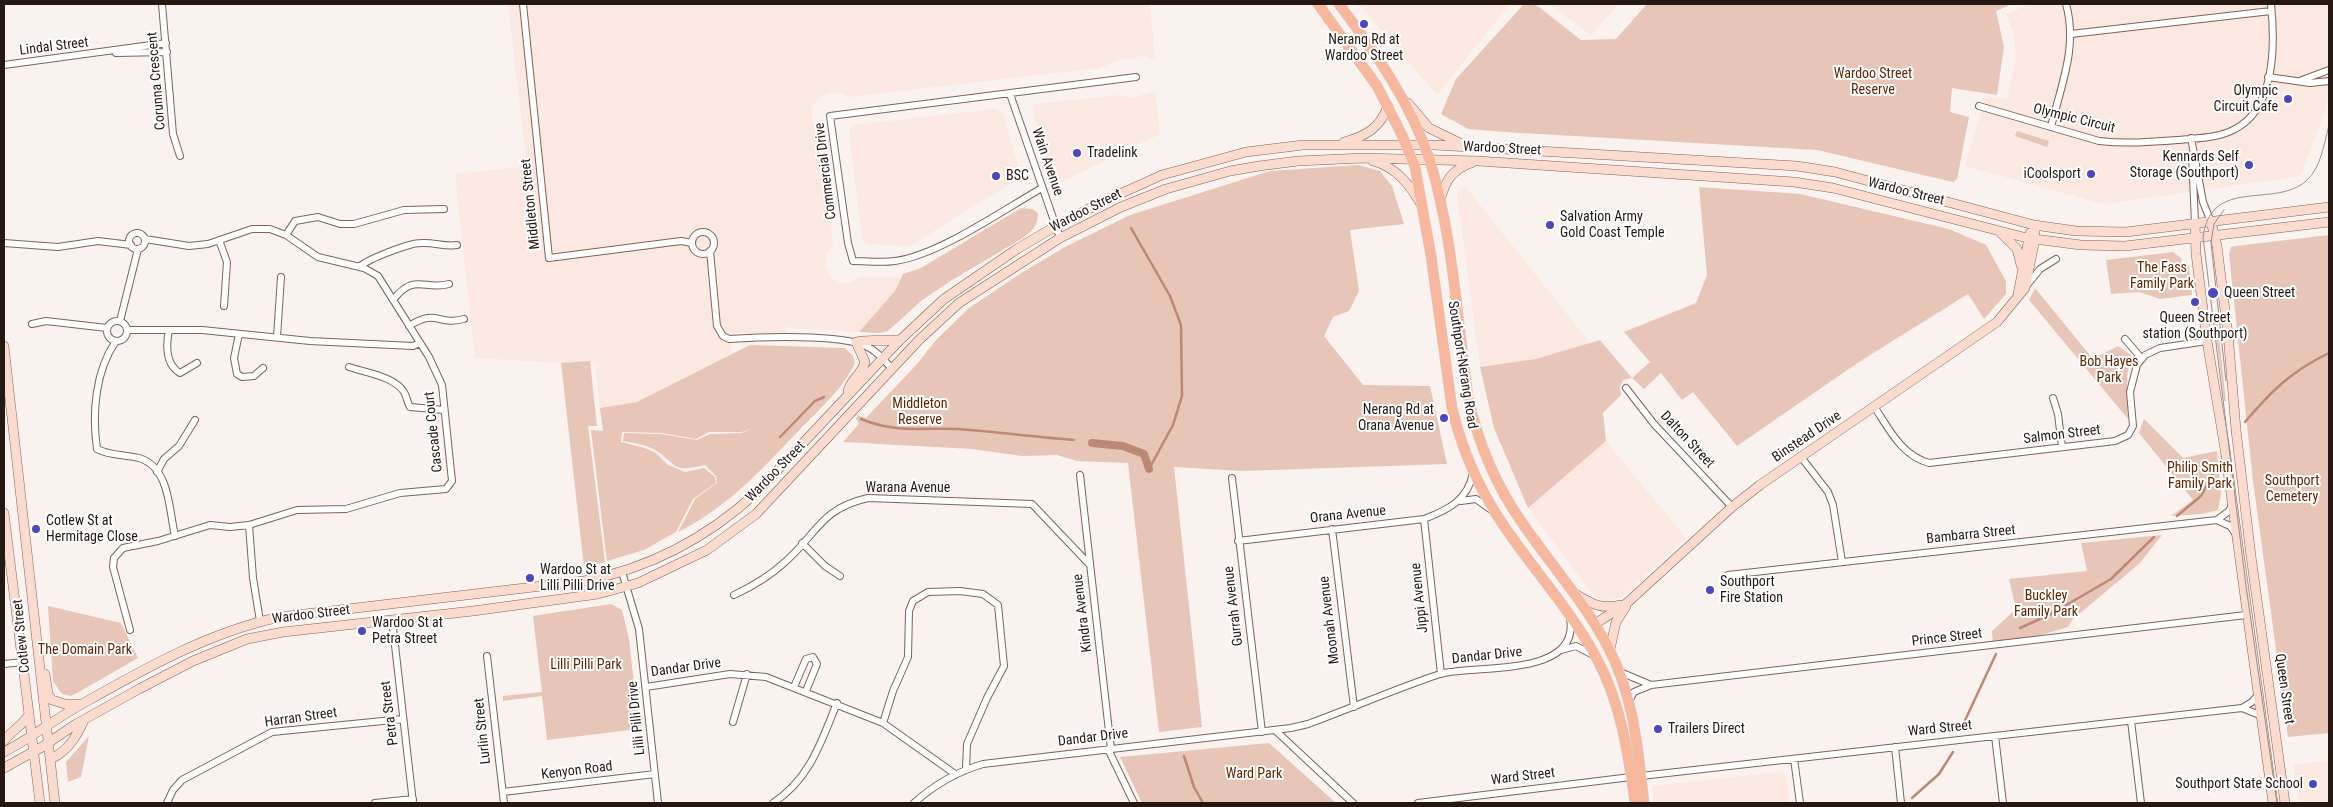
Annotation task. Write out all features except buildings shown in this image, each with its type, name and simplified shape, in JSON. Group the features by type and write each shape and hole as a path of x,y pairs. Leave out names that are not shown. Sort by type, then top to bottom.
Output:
{"main road":[{"name":"Southport-Nerang Road","path":"1318,4 1377,86 1412,158 1424,211 1452,408 1462,442 1498,516 1569,614 1594,653 1617,706 1644,803"},
{"name":"Southport-Nerang Road","path":"1339,4 1370,46 1397,89 1429,159 1440,200 1468,397 1477,433 1499,486 1522,524 1595,624 1610,649 1620,672 1638,740 1635,803"},
{"path":"1397,89 1429,128 1454,141 1474,147"},
{"path":"1332,145 1359,138 1374,130 1384,116 1388,106"},
{"name":"Wardoo Street","path":"4,752 81,704 198,644 260,621 280,617 584,581 622,572 669,554 696,540 735,513 901,339 937,305 961,286 1056,226 1102,202 1162,175 1246,152 1303,145 1424,145 1797,166 1835,172 2034,225 2076,231 2126,232 2329,207"},
{"path":"1363,158 1380,162 1395,170 1411,187 1424,211"},
{"name":"Wardoo Street","path":"4,768 34,752 85,719 192,661 248,639 283,632 520,605 598,594 626,587 707,550 756,514 939,320 959,303 1060,238 1122,207 1200,179 1230,171 1298,160 1412,158 1794,182 1833,188 2031,239 2110,246 2329,222"},
{"path":"1440,200 1450,174 1462,166 1478,161"},
{"name":"Queen Street","path":"2211,222 2215,235 2251,556 2285,803"},
{"name":"Queen Street","path":"2195,224 2207,341 2217,394 2273,803"},
{"path":"2031,239 2034,225"},
{"name":"Binstead Drive","path":"1998,230 2018,252 2021,263 2020,280"},
{"name":"Binstead Drive","path":"2012,305 2031,239"},
{"name":"Binstead Drive","path":"1595,624 1627,604 1732,507 1760,485 1984,333 2022,293 2031,239"},
{"path":"847,396 849,386 861,371 865,362 856,342 867,339 890,341 901,339"},
{"name":"Cotlew Street","path":"4,346 55,803"},
{"name":"Cotlew Street","path":"4,513 40,803"},
{"path":"1574,593 1600,607 1608,608 1627,604"},
{"name":"Binstead Drive","path":"1610,649 1616,622 1627,604"},
{"path":"1594,653 1590,632 1595,624"},
{"path":"38,662 45,674 48,694 52,700 65,704 81,704"},
{"path":"4,741 10,732 24,723 29,715"},
{"path":"51,760 73,743 85,719"}],"street":[{"name":"Corunna Crescent","path":"162,4 173,134 180,156"},
{"name":"Middleton Street","path":"523,4 549,258 681,241 692,243"},
{"path":"2051,127 2068,65 2071,34 2066,4"},
{"path":"2071,34 2271,7"},
{"name":"Olympic Circuit","path":"1979,106 2099,141 2117,143 2192,142 2228,133 2245,123 2258,109 2268,78 2272,45 2271,7"},
{"name":"Lindal Street","path":"4,65 108,53 166,43"},
{"name":"Lindal Street","path":"108,53 167,52"},
{"path":"2294,81 2309,78 2329,70"},
{"name":"Commercial Drive","path":"1042,188 949,241 916,256 894,261 853,261 848,243 830,116 869,109 1010,94 1136,77"},
{"path":"2268,78 2316,83 2329,81"},
{"name":"Wain Avenue","path":"1010,94 1060,238"},
{"path":"2192,142 2204,202 2211,222"},
{"path":"2192,142 2195,224"},
{"path":"286,235 295,221 306,218 318,217 340,224 354,224 404,210 444,209"},
{"name":"Cascade Court","path":"130,630 113,567 115,556 126,546 151,543 210,525 230,527 249,525 297,510 346,509 400,493 448,488 451,484 442,385 420,343 378,276 359,267 318,257 286,235 270,229 252,229 219,240 189,246 145,239"},
{"path":"120,321 138,249 144,245 145,239 142,235 135,234 131,238 131,245"},
{"path":"710,251 698,253 692,243 696,234 708,234 713,242 710,251 717,326 723,336 729,338 793,338 856,342 873,350 892,369"},
{"path":"219,240 228,262 224,306"},
{"path":"4,243 58,247 98,241 131,245 138,249"},
{"path":"359,267 370,260 406,245 424,242 448,246 457,245"},
{"name":"Binstead Drive","path":"2022,293 2040,269 2056,260"},
{"path":"277,337 281,276"},
{"path":"393,300 410,285 424,283 442,286 449,284"},
{"path":"409,326 427,317 450,321 464,319"},
{"path":"32,324 46,321 107,328"},
{"path":"116,341 108,335 107,328 112,322 120,321 126,325 127,330 124,338 116,341 103,364 94,414 97,449 106,454 140,458 152,466 166,487 175,536"},
{"path":"127,330 202,330 404,346 413,346 420,343"},
{"path":"169,330 166,348 168,357 176,370 180,372 197,363"},
{"path":"239,334 234,358 237,374 242,377 254,376 263,368"},
{"path":"2125,339 2142,359 2160,348 2207,341"},
{"name":"Salmon Street","path":"1875,408 1903,450 1915,459 1929,463 2115,441 2128,435 2133,426 2130,392 2132,376 2142,359"},
{"path":"349,368 386,379 398,385 404,392 410,407 444,410"},
{"name":"Dalton Street","path":"1626,388 1654,424 1732,507"},
{"path":"2052,398 2058,414 2062,447"},
{"path":"157,472 167,456 179,446 195,420"},
{"path":"1801,457 1828,492 1833,504 1842,562"},
{"name":"Orana Avenue","path":"1238,541 1424,519 1442,512 1457,502 1469,490 1474,470"},
{"name":"Kindra Avenue","path":"1080,474 1110,749 1134,803"},
{"name":"Gurrah Avenue","path":"1232,478 1262,732"},
{"name":"Warana Avenue","path":"734,595 760,582 786,561 819,523 846,503 868,498 1032,504 1090,565"},
{"path":"1457,502 1476,499 1498,516"},
{"path":"2232,505 2229,511 2217,520 2230,526 2235,533"},
{"name":"Jippi Avenue","path":"1424,519 1441,674"},
{"name":"Bambarra Street","path":"1728,575 2217,520"},
{"path":"249,525 253,578 260,621"},
{"name":"Moonah Avenue","path":"1332,529 1354,707"},
{"path":"802,543 825,566 840,576"},
{"name":"Lilli Pilli Drive","path":"622,572 639,629 658,803"},
{"path":"883,723 893,690 908,657 909,611 913,601 928,592 960,591 983,594 998,605 1004,666 987,698 967,744 966,769"},
{"name":"Dandar Drive","path":"1557,651 1570,638 1569,614"},
{"name":"Prince Street","path":"1629,701 1634,692 1652,685 2246,615"},
{"name":"Petra Street","path":"392,620 413,801"},
{"name":"Dandar Drive","path":"646,686 730,674 766,677 837,703 883,723 954,774 966,769 1010,760 1262,732 1308,724 1441,674 1530,665 1557,651 1575,646 1594,653"},
{"name":"Lurlin Street","path":"487,656 504,803"},
{"path":"794,687 806,659 813,657 817,664 806,692"},
{"path":"4,664 23,662"},
{"name":"Prince Street","path":"1620,672 1652,685"},
{"path":"733,722 747,674"},
{"path":"2242,708 2252,702 2259,694"},
{"path":"773,803 788,792 808,771 837,703"},
{"name":"Ward Street","path":"1418,803 1636,776 2242,708 2262,716"},
{"name":"Harran Street","path":"167,803 173,790 182,780 266,734 403,719"},
{"path":"2131,721 2141,803"},
{"path":"1275,730 1353,803"},
{"path":"1995,736 2002,803"},
{"path":"1895,747 1901,800"},
{"path":"1794,759 1800,803"},
{"name":"Kenyon Road","path":"502,792 655,774"},
{"path":"914,803 934,786 954,774"},
{"path":"1481,795 1482,803"},
{"path":"375,803 413,801"}],"shaded area":[{"path":"508,4 1160,4 1150,5 1155,60 1143,56 1119,60 1099,68 848,97 839,93 829,93 820,97 813,106 812,119 818,136 821,136 833,243 827,255 826,267 832,278 841,283 851,282 860,277 901,278 895,291 859,332 786,327 786,333 730,333 732,355 637,402 600,408 595,361 561,363 475,358 455,174 527,166"},
{"path":"1359,4 1510,4 1437,95"},
{"path":"1549,4 1619,4 1591,35"},
{"path":"2030,4 2329,4 2329,93 2326,108 2301,176 2104,204 1965,166 1985,98 2007,99 2016,57 2013,32 2006,14"},
{"path":"1155,91 1160,134 1055,185 1032,108 1035,104 1119,95 1132,98"},
{"path":"994,109 1003,113 1021,177 910,246 867,244 862,239 849,130 854,125"},
{"path":"1465,186 1590,343 1536,359 1480,367 1457,193"},
{"path":"1606,441 1686,538 1622,597 1606,601 1594,596 1528,508"},
{"name":"Southport State School","path":"2329,760 2329,803 2299,803 2294,765"},
{"path":"1780,772 1786,776 1790,803 1654,803 1652,786"}],"green space":[{"name":"Wardoo Street Reserve","path":"1524,4 1535,4 1581,40 1616,39 1647,4 2012,4 1996,11 2004,47 1997,95 1952,88 1950,112 1969,117 1957,179 1953,182 1817,150 1468,129 1441,114 1456,79"},
{"path":"2017,131 2049,141 2047,147 2015,136"},
{"name":"Middleton Reserve","path":"1358,165 1380,171 1392,186 1404,224 1350,230 1359,291 1349,311 1333,317 1324,336 1363,385 1430,386 1447,464 1242,471 1174,467 1202,727 1159,732 1128,463 1077,461 1057,455 1022,456 972,449 843,442 859,424 856,419 858,415 866,418 917,364 937,339 969,308 1065,247 1130,215 1270,171"},
{"path":"1699,187 1800,194 1949,229 1986,245 2006,281 2006,294 1984,319 1968,294 1859,362 1737,446 1693,392 1682,400 1661,373 1644,389 1632,378 1650,362 1624,332 1696,303 1707,275"},
{"path":"1021,208 1032,209 1038,213 1034,228 1023,238 952,280 921,301 888,331 880,333 859,332 895,291 903,274 921,268"},
{"name":"Southport Cemetery","path":"2329,235 2329,733 2288,737 2253,481 2229,254 2231,247 2236,246"},
{"name":"The Fass Family Park","path":"2173,252 2182,259 2181,263 2189,265 2192,295 2160,299 2139,292 2111,294 2106,260"},
{"name":"Bob Hayes Park","path":"2035,288 2093,359 2118,346 2131,355 2127,376 2128,419 2029,300"},
{"path":"2217,317 2226,401 2224,401 2214,318"},
{"path":"1600,340 1632,378 1623,380 1620,387 1621,395 1603,413 1606,441 1528,508 1494,428 1480,367 1536,359"},
{"path":"750,345 845,348 853,356 855,363 845,380 832,396 746,484 714,511 678,532 695,499 717,483 716,476 705,465 687,468 678,467 653,449 623,441 624,433 661,434 697,440 710,434 742,433 753,428 742,432 709,432 696,439 662,433 622,432 621,442 656,453 668,465 685,472 704,468 715,477 716,483 693,499 676,532 644,550 607,561 591,430 603,431 600,408 637,402"},
{"path":"590,361 597,426 588,426 605,562 584,567 561,363"},
{"name":"Philip Smith Family Park","path":"2144,419 2183,458 2217,451 2221,493 2218,510 2202,514 2171,516 2193,500 2139,433"},
{"name":"Buckley Family Park","path":"2162,535 2140,563 2072,620 2068,627 2014,643 1993,645 1992,631 2016,609 2009,579 2087,571 2081,543"},
{"name":"Lilli Pilli Park","path":"611,604 622,610 629,639 639,729 547,740 542,696 503,701 503,696 542,692 533,616"},
{"name":"The Domain Park","path":"48,606 121,623 138,658 71,696 62,694 53,681"},
{"path":"89,736 81,777 68,782 66,762"},
{"name":"Ward Park","path":"1269,743 1336,803 1142,803 1120,757"}],"waterway":[{"path":"1131,228 1170,296 1181,325 1182,396 1173,425 1149,469"},
{"path":"2245,422 2283,382 2329,353"},
{"path":"780,437 815,401 824,397"},
{"path":"861,419 887,427 959,429 1074,440"},
{"path":"1092,443 1123,446 1144,454 1149,469"},
{"path":"2177,516 2201,496 2217,466"},
{"path":"2020,628 2051,614 2111,579 2154,537"},
{"path":"1961,729 1996,654"},
{"path":"1912,798 1939,774 1953,752"},
{"path":"1184,756 1194,787 1203,803"}],"tram line":[{"path":"2277,803 2246,586 2203,237 2208,218 2218,206 2231,200 2293,189 2306,181 2319,163 2329,125"},
{"path":"2224,210 2214,224 2211,243 2226,381"}],"place":[{"name":"Nerang Rd at Wardoo Street","path":"1364,24"},
{"name":"Olympic Circuit Cafe","path":"2288,99"},
{"name":"Tradelink","path":"1077,153"},
{"name":"Kennards Self Storage (Southport)","path":"2249,165"},
{"name":"iCoolsport","path":"2091,174"},
{"name":"BSC","path":"996,176"},
{"name":"Salvation Army Gold Coast Temple","path":"1550,225"},
{"name":"Queen Street","path":"2213,293"},
{"name":"Queen Street station (Southport)","path":"2195,302"},
{"name":"Nerang Rd at Orana Avenue","path":"1444,418"},
{"name":"Cotlew St at Hermitage Close","path":"36,529"},
{"name":"Wardoo St at Lilli Pilli Drive","path":"530,578"},
{"name":"Southport Fire Station","path":"1710,590"},
{"name":"Wardoo St at Petra Street","path":"362,631"},
{"name":"Trailers Direct","path":"1658,729"},
{"name":"Southport State School","path":"2313,784"}]}
